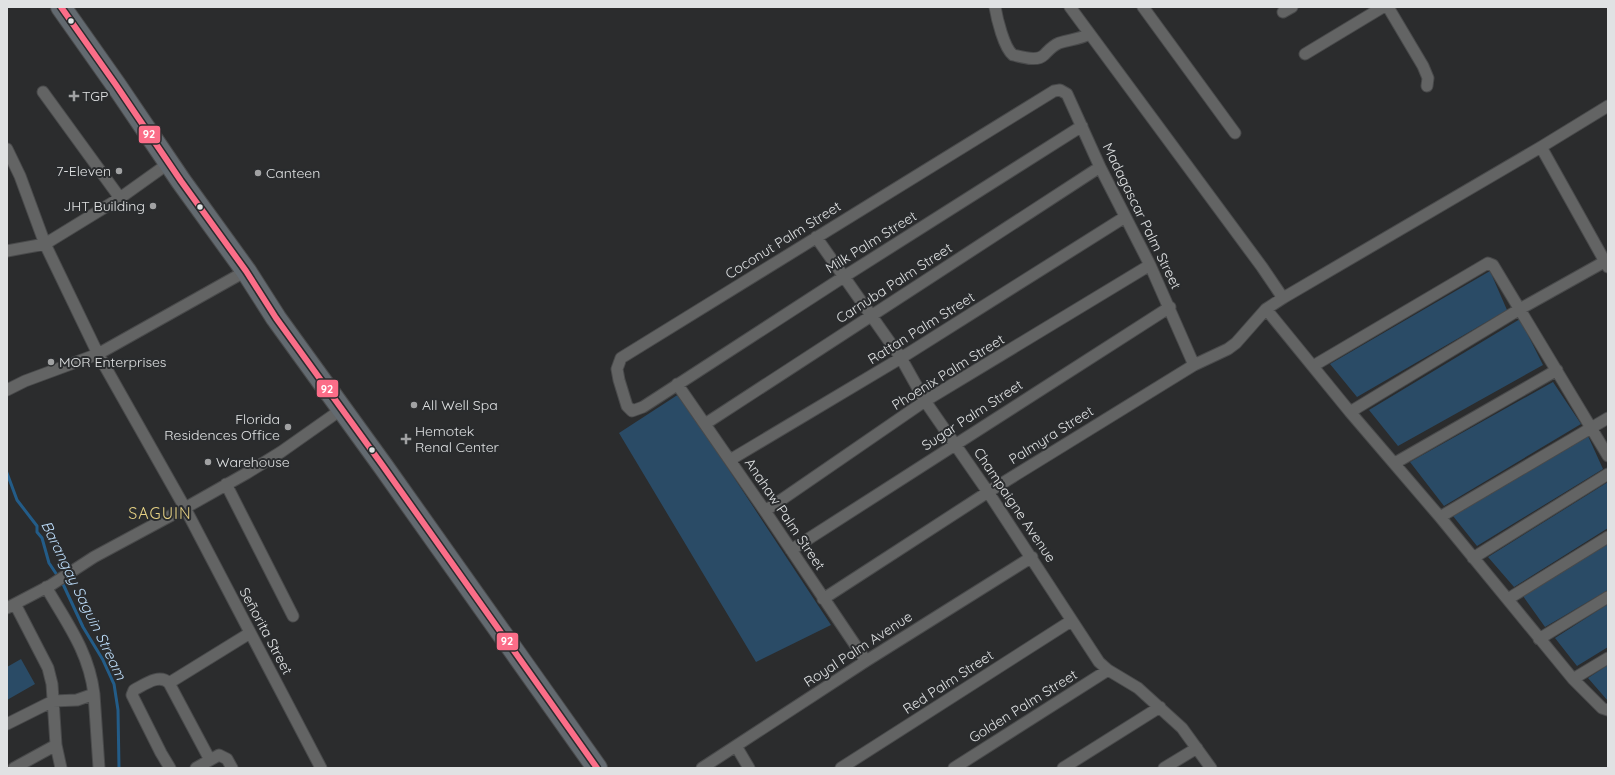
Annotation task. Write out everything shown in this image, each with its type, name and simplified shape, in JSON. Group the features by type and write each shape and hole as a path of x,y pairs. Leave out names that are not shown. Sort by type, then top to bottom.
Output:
{"highway":[{"path":"62,7 246,272 276,318 597,768"}],"street":[{"path":"995,7 1005,43 1013,55 1036,58 1043,56 1052,46 1061,42 1080,39 1089,34"},
{"path":"1070,7 1175,148 1283,298"},
{"path":"1143,7 1235,133"},
{"path":"1305,54 1384,7"},
{"path":"1388,7 1423,66 1428,78 1427,86"},
{"name":"Madagascar Palm Street","path":"1054,91 1060,90 1067,94 1100,167 1170,307 1194,365"},
{"name":"Coconut Palm Street","path":"677,384 643,407 632,411 627,406 617,369 621,358 1054,91"},
{"path":"43,92 120,198"},
{"name":"Palmyra Street","path":"823,599 988,492 1194,365 1228,349 1236,343 1266,310 1283,298 1541,147 1608,106"},
{"name":"Milk Palm Street","path":"677,384 1082,126"},
{"path":"1350,412 1520,309 1606,265 1541,147"},
{"name":"Señorita Street","path":"7,149 20,176 45,244 98,354 185,508 321,768"},
{"path":"7,251 45,244 120,198 169,163"},
{"name":"Carnuba Palm Street","path":"705,424 1100,167"},
{"name":"Rattan Palm Street","path":"730,460 901,358 1125,217"},
{"name":"Champaigne Avenue","path":"816,237 845,276 901,358 925,402 988,492 1099,662 1108,670 1138,688 1182,728 1211,768"},
{"path":"1313,366 1485,263 1493,264 1608,456"},
{"name":"Phoenix Palm Street","path":"765,511 925,402 1150,265"},
{"path":"7,390 25,381 98,354 246,272"},
{"name":"Sugar Palm Street","path":"791,550 1170,307"},
{"path":"1266,310 1508,599 1539,640 1573,679 1602,708 1608,710"},
{"path":"1395,463 1556,370"},
{"name":"Anahaw Palm Street","path":"677,384 866,661"},
{"path":"60,768 56,745 52,684 48,668 11,606 49,586 94,557 185,508 281,452 342,409"},
{"path":"1440,517 1608,418"},
{"path":"1473,558 1608,474"},
{"path":"226,484 293,616"},
{"path":"1508,599 1608,537"},
{"name":"Royal Palm Avenue","path":"702,768 866,661 1032,558"},
{"path":"49,586 80,645 90,672 94,694 99,768"},
{"path":"1539,640 1608,597"},
{"name":"Red Palm Street","path":"842,768 1071,621"},
{"path":"169,684 250,633"},
{"path":"1573,679 1608,658"},
{"name":"Golden Palm Street","path":"954,768 1108,670"},
{"path":"170,768 132,695 134,690 160,678 169,684 210,760"},
{"path":"7,724 53,701 77,700 94,694"},
{"path":"1063,768 1160,708"},
{"path":"14,768 56,745"},
{"path":"736,746 749,768"},
{"path":"1164,768 1197,748"},
{"path":"196,768 219,755 224,756 232,768"}],"shaded area":[{"path":"1490,271 1507,310 1357,397 1330,364"},
{"path":"1520,319 1543,365 1398,446 1369,410"},
{"path":"1553,382 1581,424 1444,506 1410,462"},
{"path":"679,394 831,625 756,662 619,433"},
{"path":"1588,436 1603,469 1477,546 1453,516"},
{"path":"1608,482 1608,528 1514,587 1488,557"},
{"path":"1608,543 1608,590 1545,627 1523,596"},
{"path":"1608,604 1608,647 1577,666 1555,638"},
{"path":"21,659 35,684 7,700 7,667"},
{"path":"1608,665 1608,701 1588,678"}],"waterway":[{"name":"Barangay Saguin Stream","path":"7,473 17,500 37,526 37,532 42,538 49,563 63,584 83,627 103,660 114,684 118,710 119,768"}],"transit line":[{"name":"92","path":"61,7 181,181 246,271 276,318 597,768"}],"place":[{"name":"TGP","path":"74,96"},
{"name":"7-Eleven","path":"119,171"},
{"name":"Canteen","path":"258,173"},
{"name":"JHT Building","path":"153,206"},
{"name":"MOR Enterprises","path":"51,362"},
{"name":"All Well Spa","path":"414,405"},
{"name":"Florida Residences Office","path":"288,427"},
{"name":"Hemotek Renal Center","path":"406,439"},
{"name":"Warehouse","path":"208,462"}],"district":[{"name":"SAGUIN","path":"160,513"}]}
